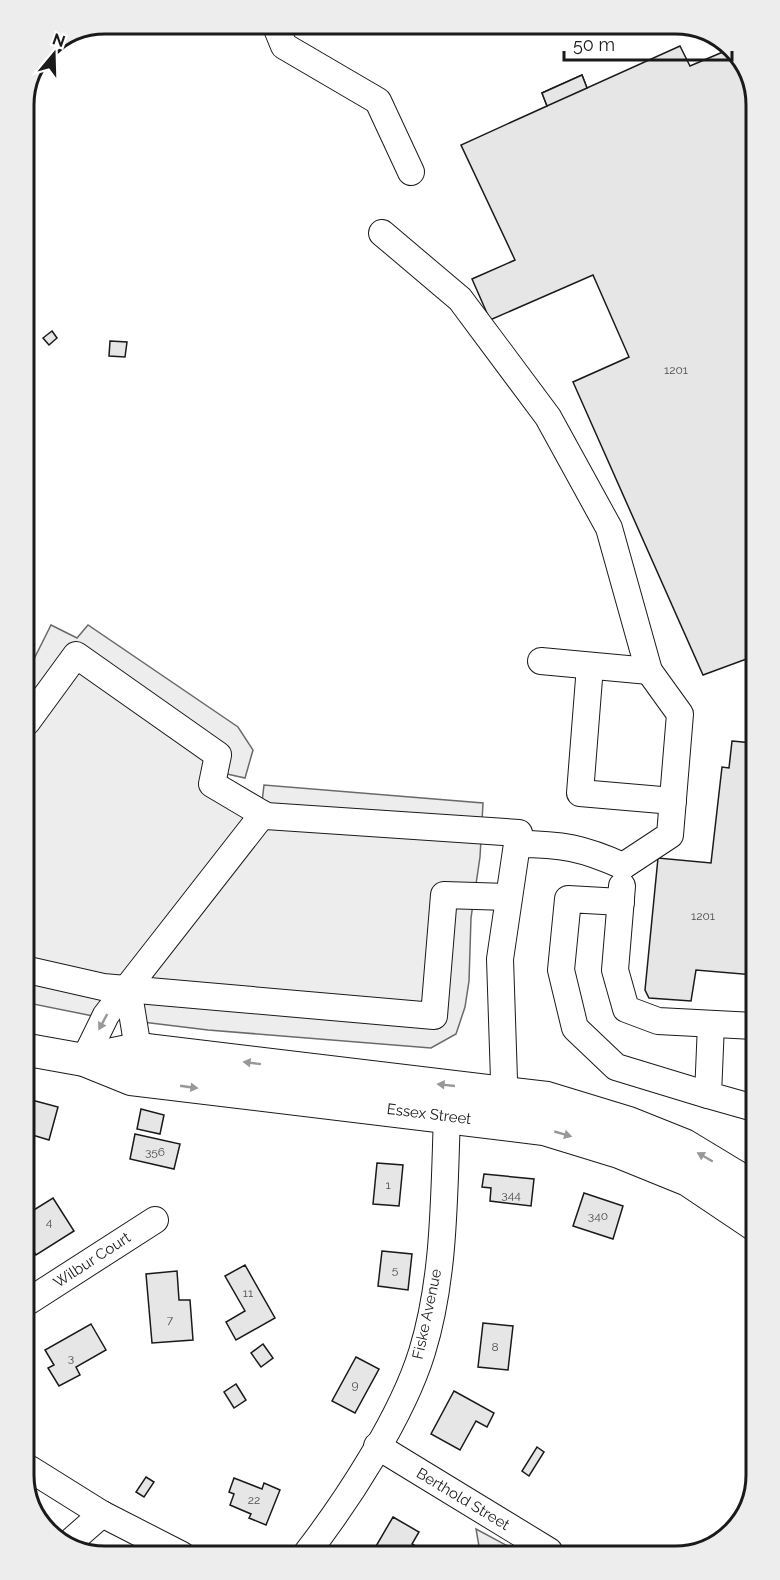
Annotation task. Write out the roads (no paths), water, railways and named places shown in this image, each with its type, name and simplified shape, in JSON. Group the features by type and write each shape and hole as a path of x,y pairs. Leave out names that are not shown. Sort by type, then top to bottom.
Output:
{"main road":[{"name":"Essex Street","path":"84,1060 138,1048 547,1098 656,1133 684,1145 746,1183"},
{"name":"Essex Street","path":"34,1051 84,1060 130,1079 544,1129 651,1163 696,1185 746,1219"}],"street":[{"path":"279,34 284,46 378,101 411,172"},
{"path":"382,232 460,299 548,417 609,528 649,670 680,714 670,835 623,866"},
{"path":"35,712 76,655 218,754 212,784 263,814 519,832"},
{"path":"541,661 649,670"},
{"path":"590,666 579,793 673,801"},
{"path":"84,1060 106,1015 263,814"},
{"path":"506,1124 500,959 517,844 555,844 588,850 623,866"},
{"path":"623,866 615,970 626,1009 658,1021 746,1026"},
{"path":"34,971 103,987 434,1016 444,895 508,897"},
{"path":"621,902 568,899 561,970 574,1028 616,1067 746,1106"},
{"path":"128,988 138,1048"},
{"path":"708,1095 711,1024"},
{"name":"Fiske Avenue","path":"312,1545 354,1485 377,1446 422,1353 430,1318 440,1246 447,1116"},
{"name":"Wilbur Court","path":"34,1298 155,1220"},
{"name":"Berthold Street","path":"377,1446 540,1546"},
{"path":"34,1472 102,1514 163,1545"},
{"path":"75,1538 102,1514"}]}
